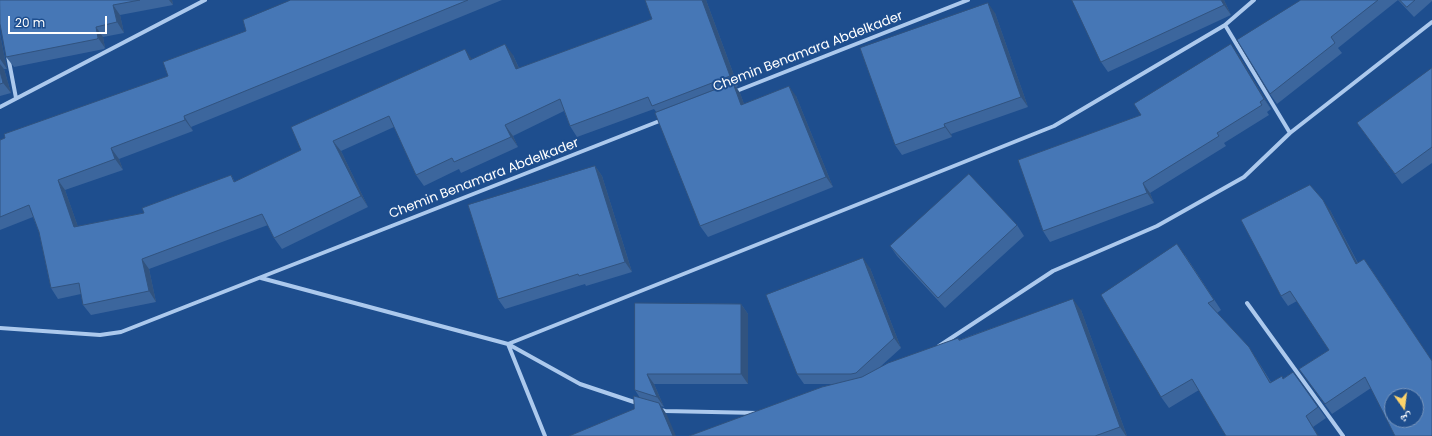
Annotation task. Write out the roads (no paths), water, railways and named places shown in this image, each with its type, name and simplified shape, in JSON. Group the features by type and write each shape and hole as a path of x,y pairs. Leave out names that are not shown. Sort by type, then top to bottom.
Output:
{"street":[{"path":"0,107 205,0"},
{"name":"Chemin Benamara Abdelkader","path":"729,94 968,0"},
{"path":"508,344 1054,126 1225,25 1254,0"},
{"path":"935,348 1053,270 1156,226 1244,177 1290,133 1432,22"},
{"path":"1225,25 1290,133"},
{"path":"7,53 16,98"},
{"name":"Chemin Benamara Abdelkader","path":"0,328 100,335 121,332 670,117"},
{"path":"261,278 508,344 580,384 644,405"},
{"path":"1247,303 1343,436"},
{"path":"508,344 546,436"},
{"path":"658,409 665,412 759,413 766,411"}]}
